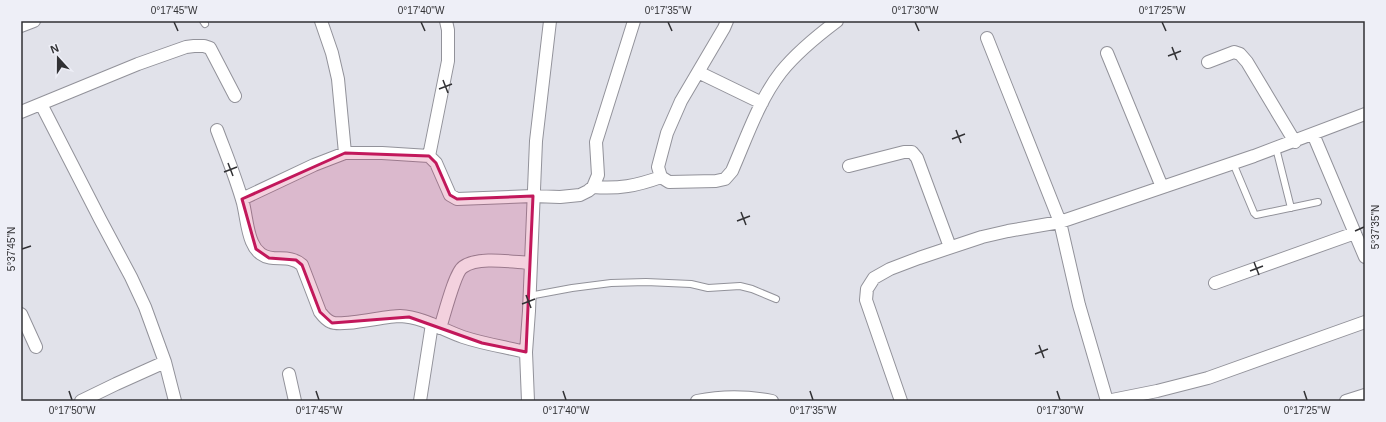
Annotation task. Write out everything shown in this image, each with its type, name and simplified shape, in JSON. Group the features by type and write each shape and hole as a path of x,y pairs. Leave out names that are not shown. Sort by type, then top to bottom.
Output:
{"street":[{"path":"21,26 34,21"},
{"path":"321,21 332,53 338,80 345,153"},
{"path":"429,156 448,61 448,30 446,21"},
{"path":"528,401 526,352 536,141 550,21"},
{"path":"242,199 314,165 345,153 382,153 429,156 436,163 441,172 450,195 457,199 533,196 560,197 580,195 593,187 598,175 596,142 634,21"},
{"path":"727,21 681,101 667,133 658,167 661,177 669,182 716,182 725,179 732,171 762,103 781,73 810,41 837,21"},
{"path":"986,38 1060,222 1079,305 1107,401 1157,391 1208,378 1365,322"},
{"path":"21,112 138,64 194,46 204,46 210,48 235,96"},
{"path":"1208,62 1234,52 1240,54 1247,62 1295,142"},
{"path":"1107,53 1162,188"},
{"path":"698,72 762,103"},
{"path":"42,104 145,307 165,362 175,401"},
{"path":"901,401 866,300 867,289 874,278 890,269 982,237 1060,222 1162,188 1295,142 1365,114"},
{"path":"217,130 242,199 247,216 251,241 262,255 269,258 292,259 296,260 302,265 320,312 325,318 332,323 341,324 402,316 420,320 482,343 526,352"},
{"path":"1313,134 1365,257"},
{"path":"850,166 904,152 912,152 917,158 950,247"},
{"path":"593,187 618,188 644,183 661,177"},
{"path":"1216,283 1355,233"},
{"path":"420,401 436,326 455,279 462,267 474,262 490,261 530,263"},
{"path":"21,314 36,347"},
{"path":"81,401 165,362"},
{"path":"289,374 295,401"},
{"path":"1346,401 1365,395"},
{"path":"697,401 710,398 772,401"}],"lane":[{"path":"1276,148 1291,208"},
{"path":"1233,163 1256,215 1318,202"},
{"path":"529,296 611,283 646,282 690,284 708,288 740,286 752,289 776,299"}],"highlighted area":[{"path":"345,153 429,156 436,163 450,195 457,199 533,196 526,352 482,343 409,317 332,323 320,312 302,265 296,260 269,258 256,249 242,199"}]}
